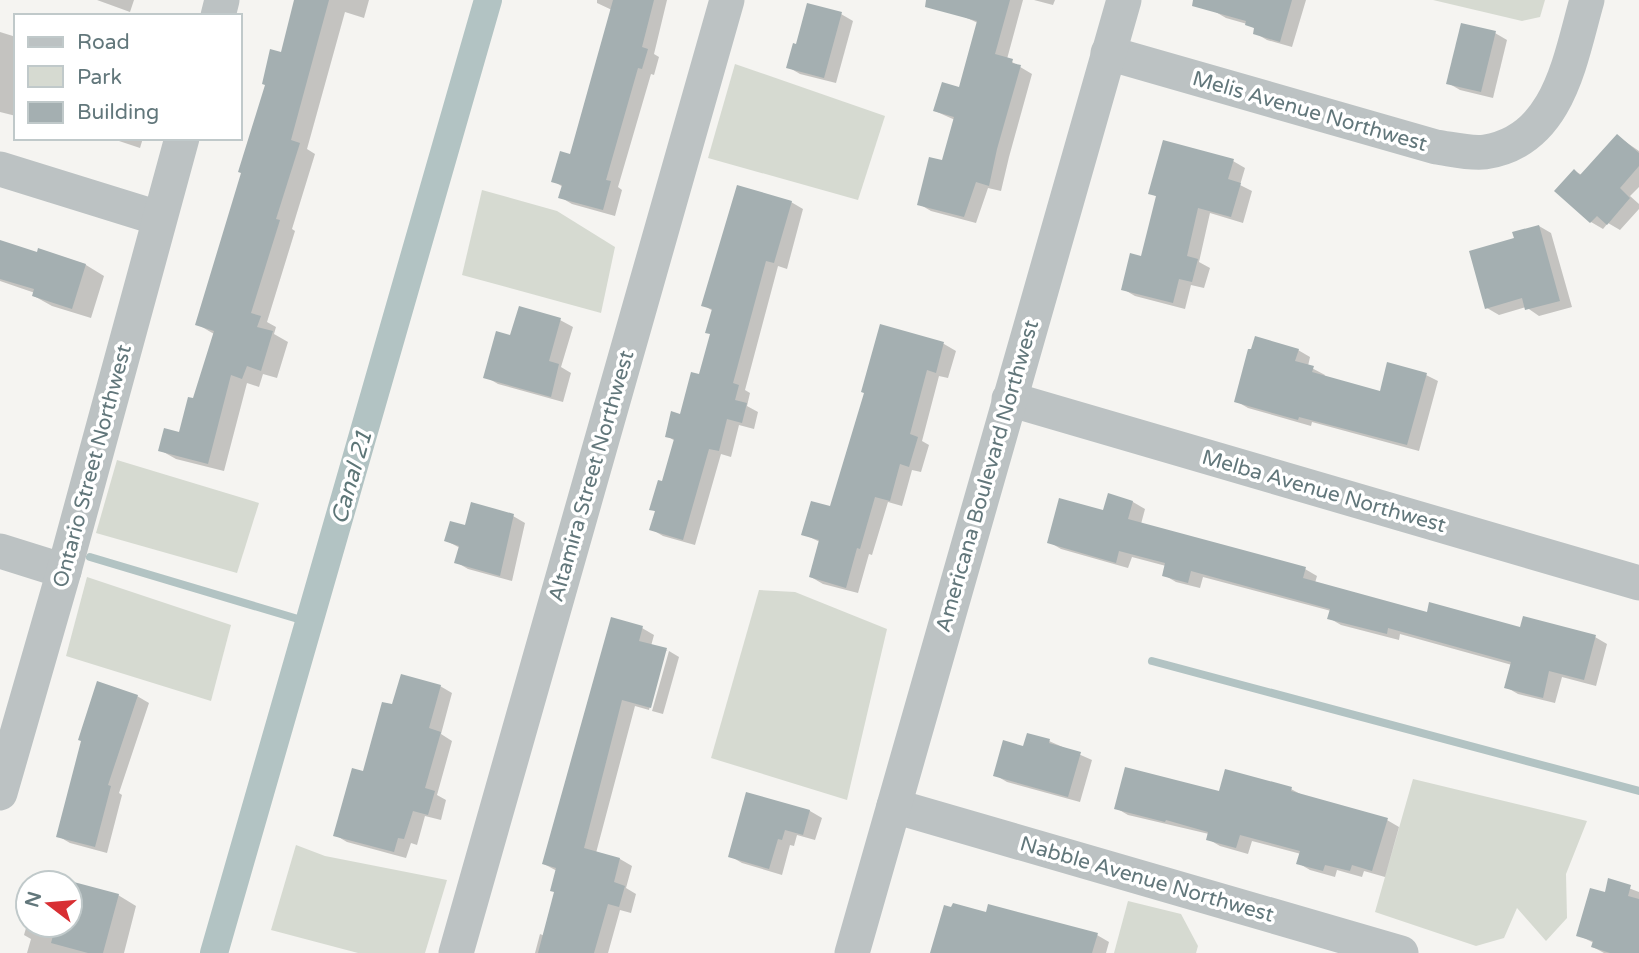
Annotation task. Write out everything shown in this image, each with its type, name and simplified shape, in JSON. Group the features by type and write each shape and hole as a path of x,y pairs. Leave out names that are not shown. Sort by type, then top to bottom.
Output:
{"street":[{"name":"Altamira Street Northwest","path":"456,953 727,0"},
{"name":"Americana Boulevard Northwest","path":"852,953 1124,0"},
{"name":"Melis Avenue Northwest","path":"1108,53 1436,147 1483,152 1513,144 1536,128 1561,90 1587,0"},
{"name":"Ontario Street Northwest","path":"0,793 64,571 181,140"},
{"path":"0,169 159,218"},
{"name":"Melba Avenue Northwest","path":"1009,399 1639,583"},
{"path":"0,551 64,571"},
{"name":"Nabble Avenue Northwest","path":"894,806 1401,953"}],"green space":[{"path":"1433,0 1545,0 1540,17 1522,21"},
{"path":"735,64 885,116 858,200 708,158"},
{"path":"482,190 557,211 615,247 601,313 462,275"},
{"path":"117,460 259,503 237,573 96,533"},
{"path":"87,577 231,625 211,701 66,656"},
{"path":"759,590 795,592 887,629 847,800 711,758"},
{"path":"1413,779 1587,821 1566,874 1567,918 1546,941 1517,908 1504,938 1476,946 1375,912"},
{"path":"296,845 325,856 447,880 425,953 358,953 271,930"},
{"path":"1128,901 1181,914 1198,946 1196,953 1114,953"}],"building":[{"path":"294,0 329,0 291,140 300,143 276,219 280,220 251,313 261,316 257,327 273,331 261,371 247,366 242,379 231,375 208,464 158,451 164,428 179,432 188,397 193,398 214,331 195,325 265,85 262,84 270,49 281,52"},
{"path":"613,0 654,0 642,47 648,49 642,69 638,68 606,180 611,181 603,210 558,198 562,185 551,182 560,151 570,154"},
{"path":"926,0 1010,0 995,54 1013,59 1012,63 1021,65 989,186 976,182 964,217 917,205 929,157 942,160 954,117 933,111 942,82 959,87 977,21 925,7"},
{"path":"1193,0 1292,0 1280,42 1253,34 1254,28 1245,25 1246,21 1192,6"},
{"path":"807,3 842,12 824,78 786,68 793,43 796,44"},
{"path":"1461,23 1496,31 1481,92 1446,84"},
{"path":"1617,134 1639,153 1639,166 1620,188 1630,198 1607,225 1597,216 1590,223 1554,191 1574,169 1580,175"},
{"path":"1163,140 1234,159 1228,179 1241,183 1231,217 1198,208 1187,256 1198,259 1192,282 1179,279 1173,303 1121,290 1130,253 1141,256 1156,196 1148,194"},
{"path":"737,185 792,201 774,263 766,261 733,383 739,385 735,400 747,403 742,423 727,419 719,451 709,449 683,540 649,530 655,511 649,510 658,480 662,481 674,439 665,437 671,411 680,414 691,372 699,374 710,334 705,333 712,309 701,306"},
{"path":"1539,225 1560,301 1525,310 1522,298 1485,309 1469,251 1514,238 1512,232"},
{"path":"0,240 37,252 38,248 86,264 72,309 32,296 34,289 0,279"},
{"path":"519,306 561,318 549,361 559,364 551,397 483,378 496,331 510,335"},
{"path":"880,324 944,342 936,373 927,370 910,434 918,437 909,467 900,464 890,501 875,497 846,588 809,577 819,540 801,535 811,501 830,506 864,393 861,392"},
{"path":"1255,336 1299,349 1295,361 1314,366 1312,372 1380,391 1387,362 1427,373 1407,445 1234,402 1248,349 1251,349"},
{"path":"1108,493 1133,501 1128,519 1306,567 1303,578 1427,612 1429,602 1520,627 1523,616 1596,635 1584,680 1549,671 1543,698 1504,688 1511,662 1388,628 1387,634 1327,619 1330,609 1191,571 1188,583 1162,576 1165,563 1119,551 1116,563 1047,543 1059,498 1103,510"},
{"path":"471,502 514,514 500,576 454,563 459,546 444,541 450,521 465,525"},
{"path":"611,617 643,626 639,641 667,648 651,708 622,700 584,848 620,858 614,882 625,886 619,907 608,904 594,953 538,953 554,892 550,891 556,868 542,864"},
{"path":"401,674 441,685 429,728 441,732 425,788 435,791 428,815 413,811 404,839 398,838 394,852 333,836 352,768 363,771 382,702 392,704"},
{"path":"97,681 138,695 108,785 111,786 95,847 56,837 81,741 78,740"},
{"path":"1027,733 1050,739 1049,743 1081,752 1068,797 993,776 1003,740 1023,746"},
{"path":"1125,767 1219,791 1225,769 1388,818 1372,871 1352,865 1350,871 1325,865 1323,871 1296,864 1300,851 1240,835 1236,848 1206,840 1208,832 1114,809"},
{"path":"746,792 810,810 803,835 785,830 782,840 778,839 769,869 728,857"},
{"path":"1608,878 1631,885 1628,896 1639,899 1639,953 1610,953 1591,947 1593,941 1576,936 1590,888 1605,892"},
{"path":"84,885 119,894 103,953 88,953 51,943 52,939 84,939"},
{"path":"953,903 986,912 988,904 1098,933 1092,953 930,953 944,905 951,907"}],"waterway":[{"name":"Canal 21","path":"214,953 488,0"},
{"path":"90,557 298,619 307,627"},
{"path":"1152,661 1639,791"}]}
